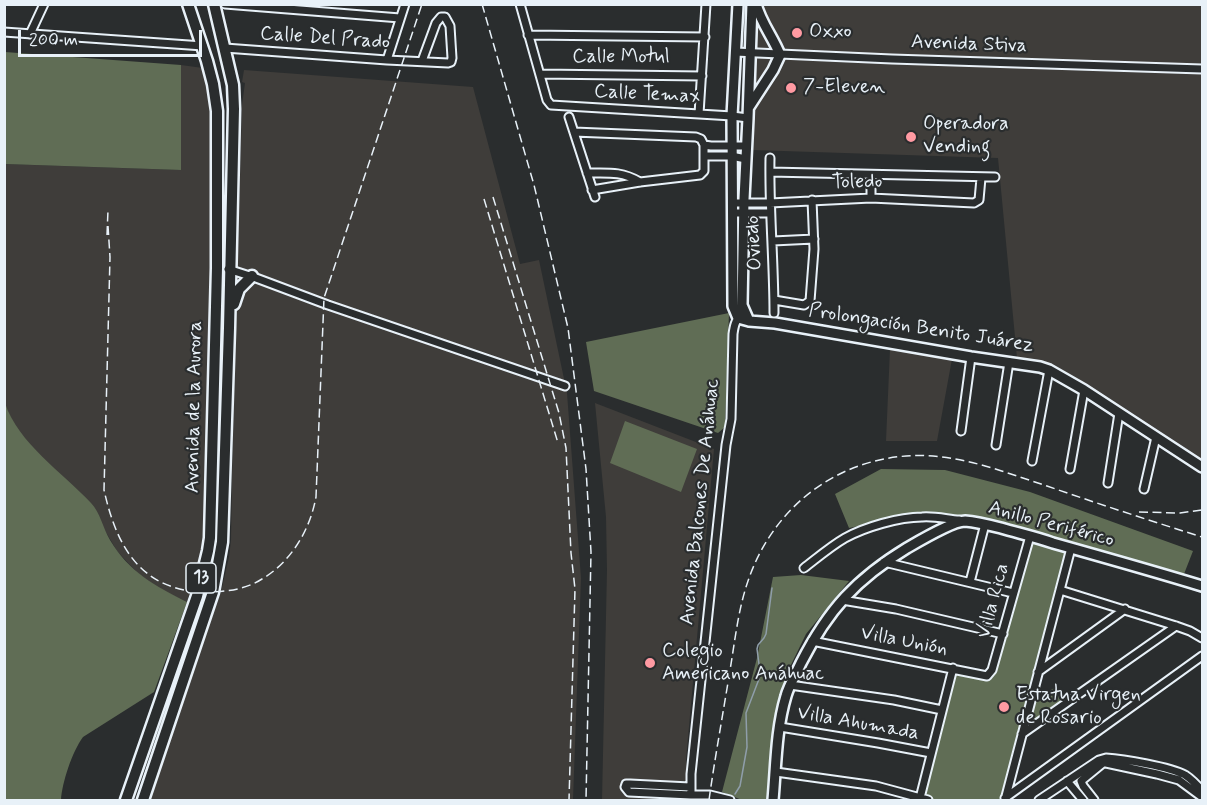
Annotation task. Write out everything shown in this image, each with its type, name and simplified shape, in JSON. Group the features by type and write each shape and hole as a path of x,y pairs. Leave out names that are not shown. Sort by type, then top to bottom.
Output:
{"main road":[{"name":"Avenida de la Aurora","path":"126,801 197,596 208,551 217,268 218,111 203,46 188,4"},
{"name":"Avenida de la Aurora","path":"143,801 213,592 222,542 234,96 214,4"},
{"path":"229,328 238,292 252,276"}],"street":[{"path":"30,34 44,4"},
{"path":"225,4 302,7 400,18"},
{"path":"387,60 405,4"},
{"path":"520,4 540,74"},
{"path":"699,114 706,4"},
{"name":"Avenida Balcones De Anáhuac","path":"738,4 731,151 733,306 745,317"},
{"path":"749,107 780,55 754,4"},
{"name":"Avenida Balcones De Anáhuac","path":"745,317 742,305 744,208 754,4"},
{"name":"Calle Del Prado","path":"225,48 448,63 452,61 450,26 445,17 441,17 436,23 422,61"},
{"path":"4,32 203,46"},
{"path":"528,35 705,37"},
{"name":"Avenida Stiva","path":"735,52 1203,69"},
{"name":"Calle Motul","path":"540,74 702,76"},
{"name":"Calle Temax","path":"540,74 547,100 553,106 748,118"},
{"path":"569,117 594,193 640,182 700,175 704,171 704,145 702,139 696,137 574,132"},
{"path":"704,145 731,151 746,159"},
{"path":"704,156 746,146"},
{"name":"Oviedo","path":"770,158 774,314"},
{"path":"770,172 995,177"},
{"path":"587,173 618,173 629,175 640,182"},
{"path":"871,175 872,198"},
{"name":"Toledo","path":"744,208 770,203 872,198 974,203 980,199 981,178"},
{"path":"774,300 804,305 810,303 814,239 812,200"},
{"path":"744,208 738,214 733,208 739,201 744,208 770,213"},
{"path":"772,241 814,239"},
{"path":"217,268 252,276 328,305 565,386"},
{"name":"Avenida Balcones De Anáhuac","path":"691,791 726,445 731,419 734,325 745,317"},
{"name":"Prolongación Benito Juárez","path":"745,317 971,357 1031,365 1049,370 1203,467"},
{"path":"961,431 971,357"},
{"path":"996,445 1009,362"},
{"path":"1032,461 1049,370"},
{"path":"1070,469 1084,390"},
{"path":"1108,483 1119,413"},
{"path":"1144,489 1156,437"},
{"path":"804,568 847,537 889,522 922,516 962,521"},
{"name":"Anillo Periférico","path":"773,801 780,727 786,697 812,641 842,600 862,580 884,562 916,543 962,521 985,524 1203,586"},
{"path":"970,582 985,524"},
{"name":"Villa Rica","path":"989,675 1003,634 1030,536"},
{"path":"1005,800 1071,548"},
{"path":"884,562 1013,593"},
{"path":"1060,590 1176,626 1203,638"},
{"path":"842,600 896,609 1003,634"},
{"path":"1038,672 1125,609"},
{"path":"1022,734 1176,626"},
{"name":"Villa Unión","path":"812,641 984,676 989,675"},
{"path":"1005,800 1203,656"},
{"path":"920,798 952,668"},
{"path":"790,685 894,700 942,710"},
{"name":"Villa Ahumada","path":"780,727 931,753"},
{"path":"1039,801 1067,781 1110,758 1171,774 1185,775 1200,787"},
{"path":"1094,801 1081,781 1105,760"},
{"path":"776,772 876,786 928,801"},
{"path":"1171,774 1203,797"},
{"path":"1067,781 1083,801"},
{"path":"677,791 655,785 630,783 625,787 629,792 654,794 691,791 730,801"},
{"path":"654,794 655,785"}],"shaded area":[{"path":"758,5 1202,5 1202,460 1046,362 1017,358 998,158 752,150"},
{"path":"181,65 203,68 214,123 204,529 199,561 187,602 158,588 140,575 117,551 103,527 21,434 4,403 4,164 181,170"},
{"path":"244,70 473,87 520,264 539,260 567,393 581,578 573,800 147,800 221,592 229,557"},
{"path":"890,349 952,359 937,441 886,441"},
{"name":"Colegio Americano Anáhuac","path":"595,403 714,449 686,760 687,800 602,800 607,570 606,517"}],"green space":[{"path":"5,52 181,65 181,170 5,164"},
{"path":"729,313 725,427 718,433 594,391 586,342"},
{"path":"5,403 11,418 42,457 94,507 110,540 126,561 154,584 187,602 154,692 83,737 68,768 61,800 5,800"},
{"path":"625,421 697,449 681,492 610,463"},
{"path":"881,469 945,470 1030,492 1193,551 1184,574 990,522 928,512 849,528 835,494"},
{"path":"1033,541 1066,550 1001,800 935,800 923,796 956,672 992,678"},
{"path":"801,575 849,581 806,634 788,671 778,706 768,800 742,800 722,792 757,658 773,577"},
{"path":"1054,688 1064,702 1028,724 1033,702"}],"waterway":[{"path":"735,794 740,786 747,747 746,713 759,679 757,649 766,634 772,588"}],"railway":[{"path":"108,226 110,257 104,490 114,525 131,557 160,582 174,588 197,592 227,591 249,586 282,564 298,544 313,509 316,497 324,298 422,4"},
{"path":"482,4 534,185 568,328 586,469 591,552 586,800"},
{"path":"493,197 559,413 566,448 575,589 569,800"},
{"path":"484,199 558,443"},
{"path":"107,235 108,210"},
{"path":"709,800 737,626 748,581 760,552 776,527 796,505 819,486 844,472 872,462 902,456 933,456 962,460 1202,537"},
{"path":"1139,512 1180,513 1202,510"}],"place":[{"name":"Oxxo","path":"797,33"},
{"name":"7-Eleven","path":"791,88"},
{"name":"Operadora Vending","path":"911,137"},
{"name":"Colegio Americano Anáhuac","path":"650,663"},
{"name":"Estatua Virgen de Rosario","path":"1004,707"}]}
